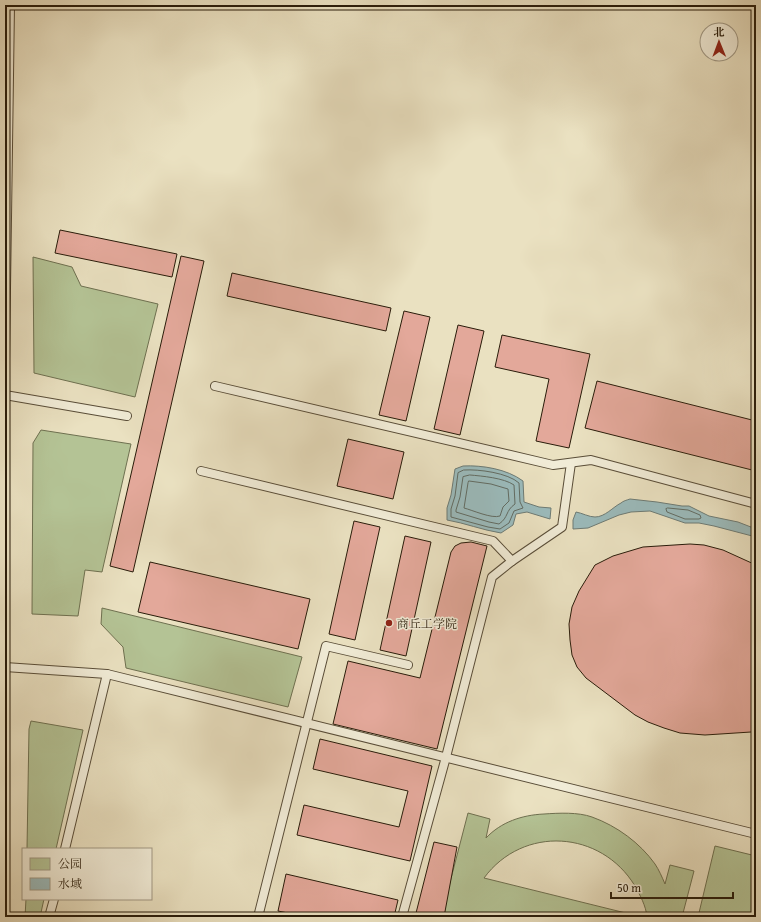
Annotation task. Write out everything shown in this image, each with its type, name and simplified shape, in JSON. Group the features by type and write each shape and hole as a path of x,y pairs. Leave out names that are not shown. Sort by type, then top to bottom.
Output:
{"lane":[{"path":"5,359 10,5"},
{"path":"215,386 553,465 591,460 756,504"},
{"path":"5,395 127,416"},
{"path":"402,917 446,758 492,578 512,561 562,527 571,463"},
{"path":"201,471 493,541 512,561"},
{"path":"258,917 326,646 408,665"},
{"path":"5,667 107,674 756,834"},
{"path":"65,848 107,674"},
{"path":"49,917 54,900"}],"green space":[{"path":"33,257 72,267 81,286 158,304 135,397 34,373"},
{"path":"41,430 131,444 102,572 85,570 78,616 32,614 33,443"},
{"path":"102,608 302,657 288,707 126,668 123,647 101,624"},
{"path":"31,721 83,730 56,848 27,848 29,729"},
{"path":"468,813 490,819 486,838 492,832 512,820 536,815 556,813 587,815 610,825 635,842 649,856 659,871 665,884 670,865 694,871 682,917 647,917 644,905 637,889 620,867 603,854 583,845 561,841 540,842 519,849 500,861 484,878 642,917 441,917"},
{"path":"715,846 756,856 756,917 698,917"},
{"path":"26,900 44,900 40,917 25,917"}],"water":[{"path":"463,466 478,466 494,469 510,473 517,477 523,481 524,502 539,507 551,508 550,519 527,512 516,514 513,525 501,533 447,520 447,508 451,495 455,469"},
{"path":"630,499 689,506 709,516 738,522 756,529 756,537 699,523 685,523 650,511 631,512 619,515 588,528 573,529 573,520 576,512 599,517"}],"building":[{"path":"60,230 177,254 172,277 55,253"},
{"path":"181,256 204,261 133,572 110,566"},
{"path":"232,273 391,308 386,331 227,296"},
{"path":"404,311 430,317 406,421 379,415"},
{"path":"458,325 484,331 460,435 434,429"},
{"path":"502,335 590,354 569,448 536,441 549,379 495,367"},
{"path":"597,381 756,421 756,471 585,428"},
{"path":"348,439 404,452 393,499 337,486"},
{"path":"354,521 380,527 355,640 329,634"},
{"path":"405,536 431,542 406,656 380,650"},
{"path":"471,542 487,546 437,749 333,724 348,661 420,678 451,552 455,546 461,543"},
{"path":"690,544 704,545 723,550 756,565 756,730 751,732 705,735 680,733 648,722 635,715 586,678 577,667 572,655 569,624 572,607 579,591 595,565 613,556 643,547"},
{"path":"150,562 310,599 298,649 138,612"},
{"path":"320,739 432,766 410,861 297,835 304,805 399,827 408,791 313,769"},
{"path":"434,842 457,847 444,917 415,917"},
{"path":"286,874 398,900 394,917 287,917 288,913 278,911"}],"place":[{"name":"商丘工学院","path":"389,623"}]}
